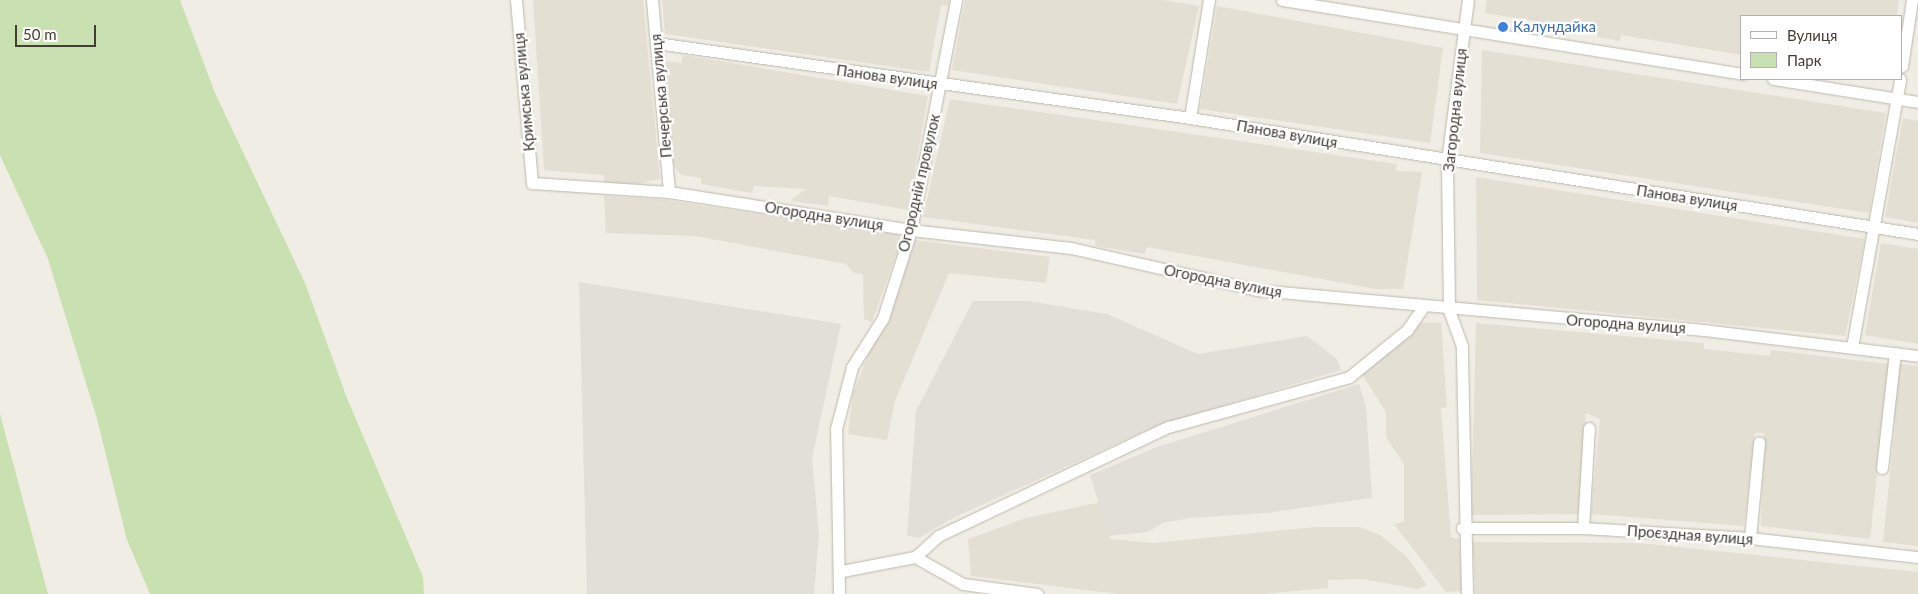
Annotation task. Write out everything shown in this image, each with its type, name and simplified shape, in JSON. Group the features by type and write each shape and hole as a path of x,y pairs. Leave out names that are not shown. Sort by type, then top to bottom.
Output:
{"street":[{"name":"Кримська вулиця","path":"516,0 532,183"},
{"name":"Печерська вулиця","path":"652,0 670,192"},
{"name":"Огородній провулок","path":"839,594 842,571 836,429 852,367 883,318 911,230 956,0"},
{"path":"1190,118 1209,0"},
{"path":"1282,0 1740,74"},
{"name":"Загородна вулиця","path":"1467,594 1462,528 1462,346 1449,310 1447,161 1468,0"},
{"path":"1903,59 1912,0"},
{"name":"Панова вулиця","path":"656,43 940,85 1190,118 1447,161 1918,234"},
{"path":"1778,80 1918,102"},
{"path":"1852,347 1900,80"},
{"name":"Огородна вулиця","path":"532,183 670,192 911,230 1071,248 1257,290 1449,310 1852,347 1918,356"},
{"path":"842,571 916,557 938,536 1168,427 1349,377 1407,330 1423,307"},
{"path":"1882,468 1895,353"},
{"path":"1583,528 1589,428"},
{"path":"1750,538 1759,442"},
{"name":"Проєздная вулиця","path":"1462,528 1583,528 1750,538 1918,557"},
{"path":"916,557 963,584 1037,594"}],"shaded area":[{"path":"533,0 643,0 660,179 637,184 605,183 603,175 544,170"},
{"path":"662,0 949,0 948,6 941,5 929,72 665,34"},
{"path":"965,0 1162,0 1199,6 1177,104 952,70"},
{"path":"1487,0 1899,0 1897,15 1740,15 1740,55 1621,35 1620,41 1597,37 1597,31 1485,13"},
{"path":"1217,6 1443,48 1430,143 1200,109"},
{"path":"1482,50 1886,113 1869,213 1480,153"},
{"path":"683,55 928,96 908,210 829,196 828,206 790,201 806,189 754,186 752,193 701,184 701,178 681,175 674,166 666,61 681,63"},
{"path":"950,99 1397,164 1396,171 1422,172 1403,289 1376,289 1147,247 1145,254 1095,246 1095,240 923,217"},
{"path":"1903,118 1918,121 1918,223 1885,217"},
{"path":"1476,177 1865,239 1845,336 1477,300"},
{"path":"604,196 658,199 899,235 901,241 872,322 864,319 863,274 854,273 846,264 695,236 606,233"},
{"path":"915,240 1050,257 1046,283 949,273 895,401 887,440 848,434 853,394 872,344 882,331"},
{"path":"1881,243 1918,249 1918,344 1865,335"},
{"path":"579,282 841,324 812,458 819,534 814,594 587,594"},
{"path":"973,301 1029,301 1107,314 1198,354 1307,336 1337,359 1341,370 1156,426 955,517 919,538 907,536 916,411"},
{"path":"1441,322 1447,407 1441,408 1451,537 1459,539 1462,591 1446,592 1394,524 1404,522 1404,464 1386,437 1386,412 1362,374 1416,323"},
{"path":"1476,323 1704,343 1704,349 1770,356 1771,350 1889,364 1870,539 1761,526 1764,433 1755,433 1744,526 1591,514 1600,419 1586,413 1578,514 1471,515"},
{"path":"1898,364 1918,366 1918,546 1883,542 1895,427 1892,384"},
{"path":"1359,384 1366,406 1372,498 1266,513 1190,518 1163,523 1148,532 1109,536 1090,475 1157,447"},
{"path":"1101,502 1110,539 1153,543 1315,527 1360,527 1380,535 1407,557 1427,585 1418,589 1363,579 1328,580 1328,588 1263,594 1118,594 971,576 968,539 1026,518"},
{"path":"1473,542 1640,543 1918,572 1918,594 1475,594"}],"green space":[{"path":"0,0 180,0 215,93 305,283 347,398 423,577 424,594 150,594 127,540 97,419 48,259 0,155"},
{"path":"0,414 48,594 0,594"}],"place":[{"name":"Калундайка","path":"1503,27"}]}
